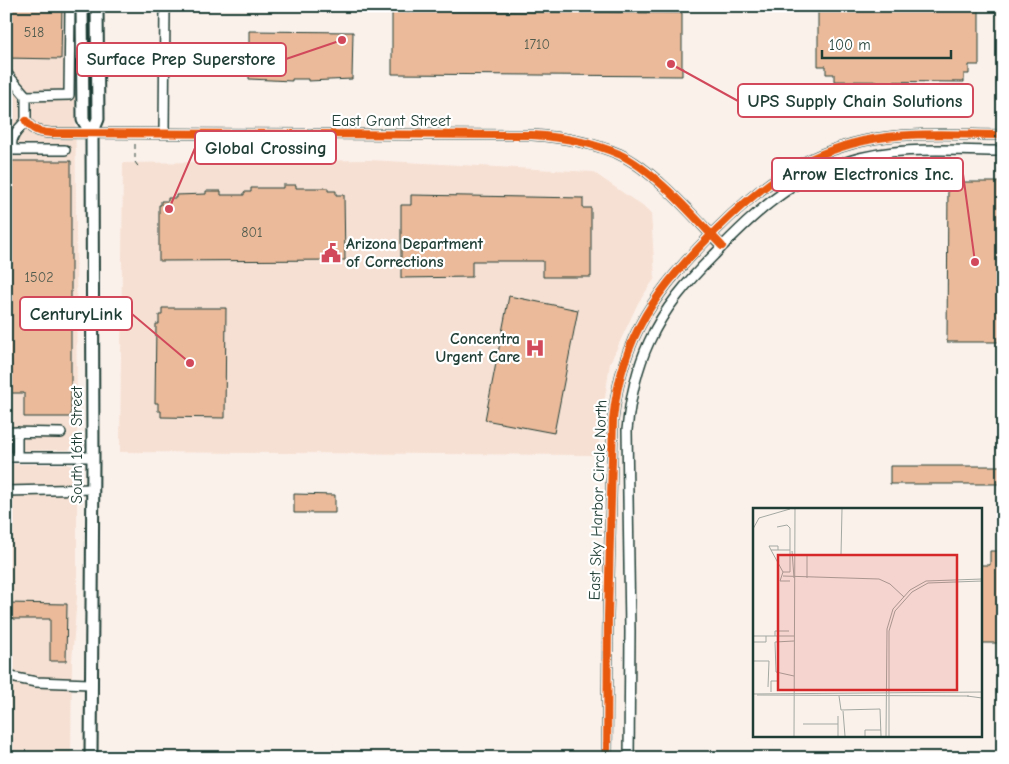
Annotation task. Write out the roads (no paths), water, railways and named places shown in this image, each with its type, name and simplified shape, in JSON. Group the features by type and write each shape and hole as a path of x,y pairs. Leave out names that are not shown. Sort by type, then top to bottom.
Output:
{"main road":[{"name":"South 16th Street","path":"82,6 83,120 92,133"},
{"name":"South 16th Street","path":"91,758 90,684 93,489 92,133 98,119 97,6"}],"street":[{"path":"26,96 70,95 70,6"},
{"path":"164,132 165,6"},
{"path":"6,73 26,96 26,121 12,137 13,150 66,150"},
{"name":"East Grant Street","path":"26,121 30,128 42,132 532,135 572,139 598,146 634,163 652,177 722,246"},
{"name":"East Sky Harbor Circle North","path":"607,758 607,649 612,441 617,388 635,334 652,304 674,274 711,235 760,189 784,172 812,158 850,144 893,136 1003,135"},
{"name":"East Sky Harbor Circle North","path":"629,758 630,631 627,446 631,400 643,357 662,317 680,291 756,213 780,194 822,171 850,160 900,151 1003,151"},
{"path":"780,194 786,183 807,167 812,158"},
{"path":"6,432 61,433"},
{"path":"17,432 17,457"},
{"path":"6,457 93,457"},
{"path":"6,492 93,489"},
{"path":"6,676 36,682 90,684"}],"place":[{"name":"Surface Prep Superstore","path":"342,40"},
{"name":"UPS Supply Chain Solutions","path":"671,64"},
{"name":"Global Crossing","path":"169,209"},
{"name":"Arizona Department of Corrections","path":"331,253"},
{"name":"Arrow Electronics Inc.","path":"975,262"},
{"name":"Concentra Urgent Care","path":"535,348"},
{"name":"CenturyLink","path":"190,363"}]}
